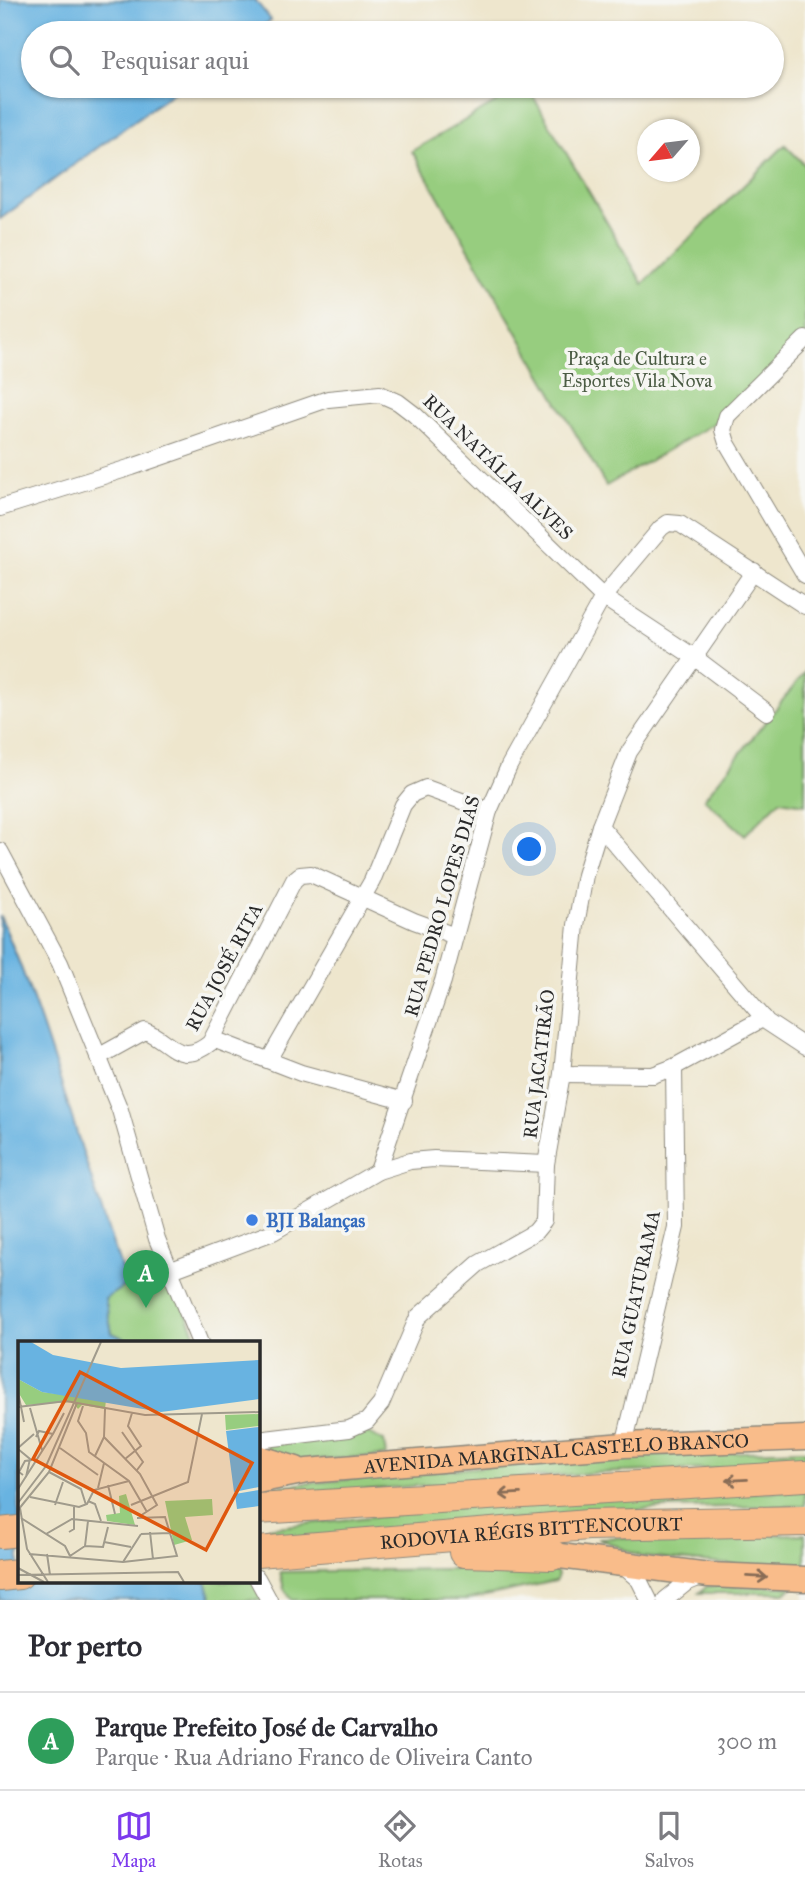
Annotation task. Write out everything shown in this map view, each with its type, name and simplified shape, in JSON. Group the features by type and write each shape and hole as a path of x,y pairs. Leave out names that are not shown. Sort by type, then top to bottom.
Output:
{"highway":[{"name":"RODOVIA RÉGIS BITTENCOURT","path":"259,1508 805,1476"},
{"name":"RODOVIA RÉGIS BITTENCOURT","path":"259,1561 325,1549 588,1525 805,1521"},
{"path":"0,1533 18,1531"},
{"path":"325,1549 376,1556 456,1552 552,1555"},
{"path":"0,1576 18,1574"}],"main road":[{"name":"AVENIDA MARGINAL CASTELO BRANCO","path":"259,1482 307,1471 624,1445 805,1437"},
{"name":"AVENIDA MARGINAL CASTELO BRANCO","path":"259,1458 307,1471"},
{"path":"552,1555 604,1559 709,1574 805,1580"}],"street":[{"path":"805,339 730,412 723,430 727,443 805,575"},
{"name":"RUA NATÁLIA ALVES","path":"0,508 132,467 328,399 380,394 398,402 415,415 603,597 694,657 766,712"},
{"name":"RUA PEDRO LOPES DIAS","path":"378,1171 404,1101 455,936 489,811 531,723 603,597 668,523 680,524 754,571"},
{"path":"754,571 805,607"},
{"name":"RUA JACATIRÃO","path":"259,1440 349,1429 372,1417 381,1404 418,1317 487,1257 540,1227 545,1214 547,1164 562,1074 576,925 585,875 600,825 629,752 754,571"},
{"path":"269,1060 362,898 403,805 412,794 432,789 489,811"},
{"path":"600,825 764,1018 805,1047"},
{"path":"0,851 41,922 98,1057 123,1119 169,1271 199,1341"},
{"name":"RUA JOSÉ RITA","path":"98,1057 145,1031 170,1048 183,1053 204,1048 213,1039 294,880 300,875 311,874 362,898"},
{"path":"362,898 455,936"},
{"path":"562,1074 641,1076 674,1067 764,1018"},
{"path":"213,1039 301,1073 404,1101"},
{"name":"RUA GUATURAMA","path":"624,1445 676,1227 674,1067"},
{"path":"169,1271 274,1232 378,1171 433,1158 547,1164"},
{"path":"604,1559 632,1571 649,1600"},
{"path":"259,1564 270,1600"},
{"path":"664,1600 686,1583 709,1574"}],"green space":[{"name":"Praça de Cultura e Esportes Vila Nova","path":"503,98 534,98 643,284 785,145 805,165 805,334 713,424 606,486 412,151"},
{"path":"805,672 805,804 780,800 745,835 704,799"},
{"path":"169,1271 198,1341 130,1341 112,1333 105,1299 127,1284"},
{"path":"362,1430 384,1441 386,1456 288,1461 259,1445"},
{"path":"805,1450 805,1466 594,1473 263,1497 267,1487 588,1457"},
{"path":"805,1490 805,1506 662,1508 270,1541 268,1528 507,1502"},
{"path":"805,1534 805,1571 642,1557 598,1538"},
{"path":"553,1567 558,1574 556,1581 466,1600 292,1600 284,1589 280,1572"},
{"path":"206,1582 258,1582 269,1600 212,1600"},
{"path":"707,1586 793,1587 785,1593 699,1593"}],"water":[{"path":"0,0 255,0 271,20 21,21 21,98 166,98 0,219"},
{"path":"0,916 19,961 51,1053 127,1284 105,1299 112,1333 130,1341 18,1341 18,1582 206,1582 212,1600 0,1600"}],"place":[{"name":"BJI Balanças","path":"252,1220"},
{"name":"Parque Prefeito José de Carvalho","path":"146,1308"}]}
